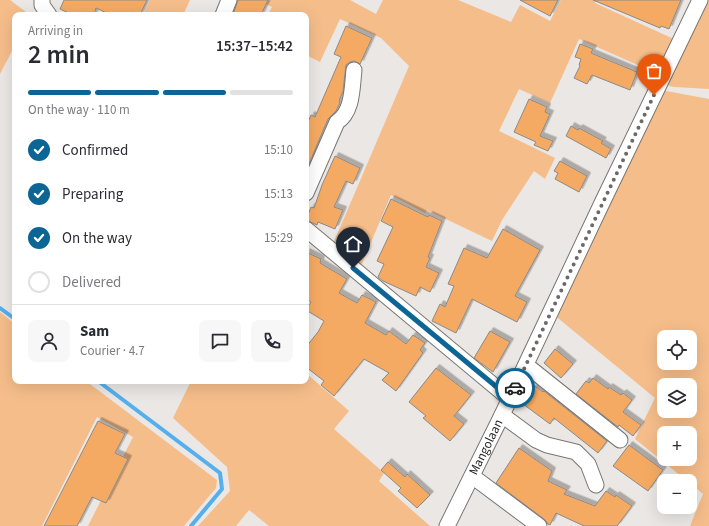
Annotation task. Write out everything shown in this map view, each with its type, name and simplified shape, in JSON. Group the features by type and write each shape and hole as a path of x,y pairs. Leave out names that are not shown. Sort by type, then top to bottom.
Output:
{"street":[{"path":"42,0 42,5 47,12"},
{"path":"224,12 229,0"},
{"name":"Mangolaan","path":"447,526 502,416 602,203 700,0"},
{"path":"309,186 337,122 342,118 350,103 354,70"},
{"path":"309,231 510,398"},
{"path":"526,365 620,440"},
{"path":"502,416 536,440 547,445 576,452 588,464 596,485"},
{"path":"472,476 539,526"}],"shaded area":[{"path":"0,0 10,0 26,12 12,12 12,51 0,74"},
{"path":"150,0 190,0 184,12 144,12"},
{"path":"258,0 350,0 376,14 383,0 458,0 511,22 520,5 550,21 561,0 596,0 595,3 676,40 658,74 579,39 550,103 519,89 499,131 555,158 545,179 534,171 502,220 492,241 427,210 425,213 391,195 361,266 333,244 409,66 381,38 340,19 320,62 309,56 309,12 270,12 272,7"},
{"path":"704,0 709,0 709,89 669,86 666,82"},
{"path":"661,90 709,99 709,526 690,526 695,514 697,514 697,509 703,494 697,489 697,474 678,474 668,466 697,466 697,426 657,426 657,457 635,439 655,398 553,314"},
{"path":"0,312 12,322 12,384 90,384 217,480 216,488 184,526 88,526 133,437 97,417 42,526 0,526"},
{"path":"309,376 349,411 334,429 384,473 379,481 430,526 269,526 249,510 236,526 198,526 230,491 227,467 173,418 190,384 309,384"}],"building":[{"path":"64,0 147,0 141,12 105,12 96,8 95,12 66,12 60,9"},
{"path":"238,0 268,0 262,12 234,12"},
{"path":"520,0 558,0 550,16"},
{"path":"593,0 681,0 669,29 661,26 660,28"},
{"path":"346,26 372,38 360,64 354,61 346,65 343,91 339,101 340,103 336,111 328,119 309,164 309,120 311,115 315,117 341,57 334,54"},
{"path":"580,44 593,49 591,53 637,72 630,90 592,75 587,84 574,78 580,66 581,59 575,57"},
{"path":"529,99 547,107 545,112 550,114 540,136 553,141 548,151 534,145 536,142 514,132"},
{"path":"571,126 578,130 579,128 603,141 601,143 611,149 606,158 566,136"},
{"path":"335,156 360,168 353,184 346,181 334,207 343,210 335,229 318,222 317,225 309,221 309,212 311,207 314,208"},
{"path":"560,161 587,176 579,192 555,179 558,173 554,171"},
{"path":"391,199 428,217 429,215 442,221 428,257 430,258 426,267 439,273 430,292 420,287 416,296 383,281 378,277 384,264 377,261 393,227 381,221"},
{"path":"503,229 540,250 515,296 527,302 517,322 472,299 456,333 432,321 440,304 445,307 454,286 448,284 464,248 487,258"},
{"path":"309,253 321,259 320,263 347,279 339,293 357,303 362,295 376,302 365,323 386,335 389,331 406,344 413,335 425,343 420,350 423,353 396,391 382,380 389,373 364,359 334,396 321,385 324,381 309,369 309,343 324,321 309,312 309,305 311,302 309,301"},
{"path":"490,331 510,342 493,372 474,358"},
{"path":"555,349 573,364 561,378 544,363"},
{"path":"436,368 471,395 454,416 464,424 450,441 423,418 426,416 409,402"},
{"path":"593,378 608,389 609,387 621,395 623,393 632,400 623,412 641,425 633,436 619,425 618,427 576,394 586,381 589,383"},
{"path":"535,386 543,392 544,391 607,441 598,453 554,418 550,424 523,404"},
{"path":"98,421 125,434 115,453 128,459 106,503 92,497 77,526 44,526"},
{"path":"629,445 663,470 660,474 657,474 657,478 648,491 613,466"},
{"path":"519,448 552,471 548,481 567,490 564,494 595,506 606,491 615,497 616,495 632,506 617,526 584,526 556,513 550,525 548,524 544,519 496,483"},
{"path":"388,462 405,477 407,474 430,495 417,508 398,491 401,488 381,470"}],"waterway":[{"path":"0,308 12,317"},
{"path":"102,384 220,473 222,489 191,526"}],"way so far":[{"path":"515,388 654,95"}],"route":[{"path":"353,268 510,398 515,388"}]}
